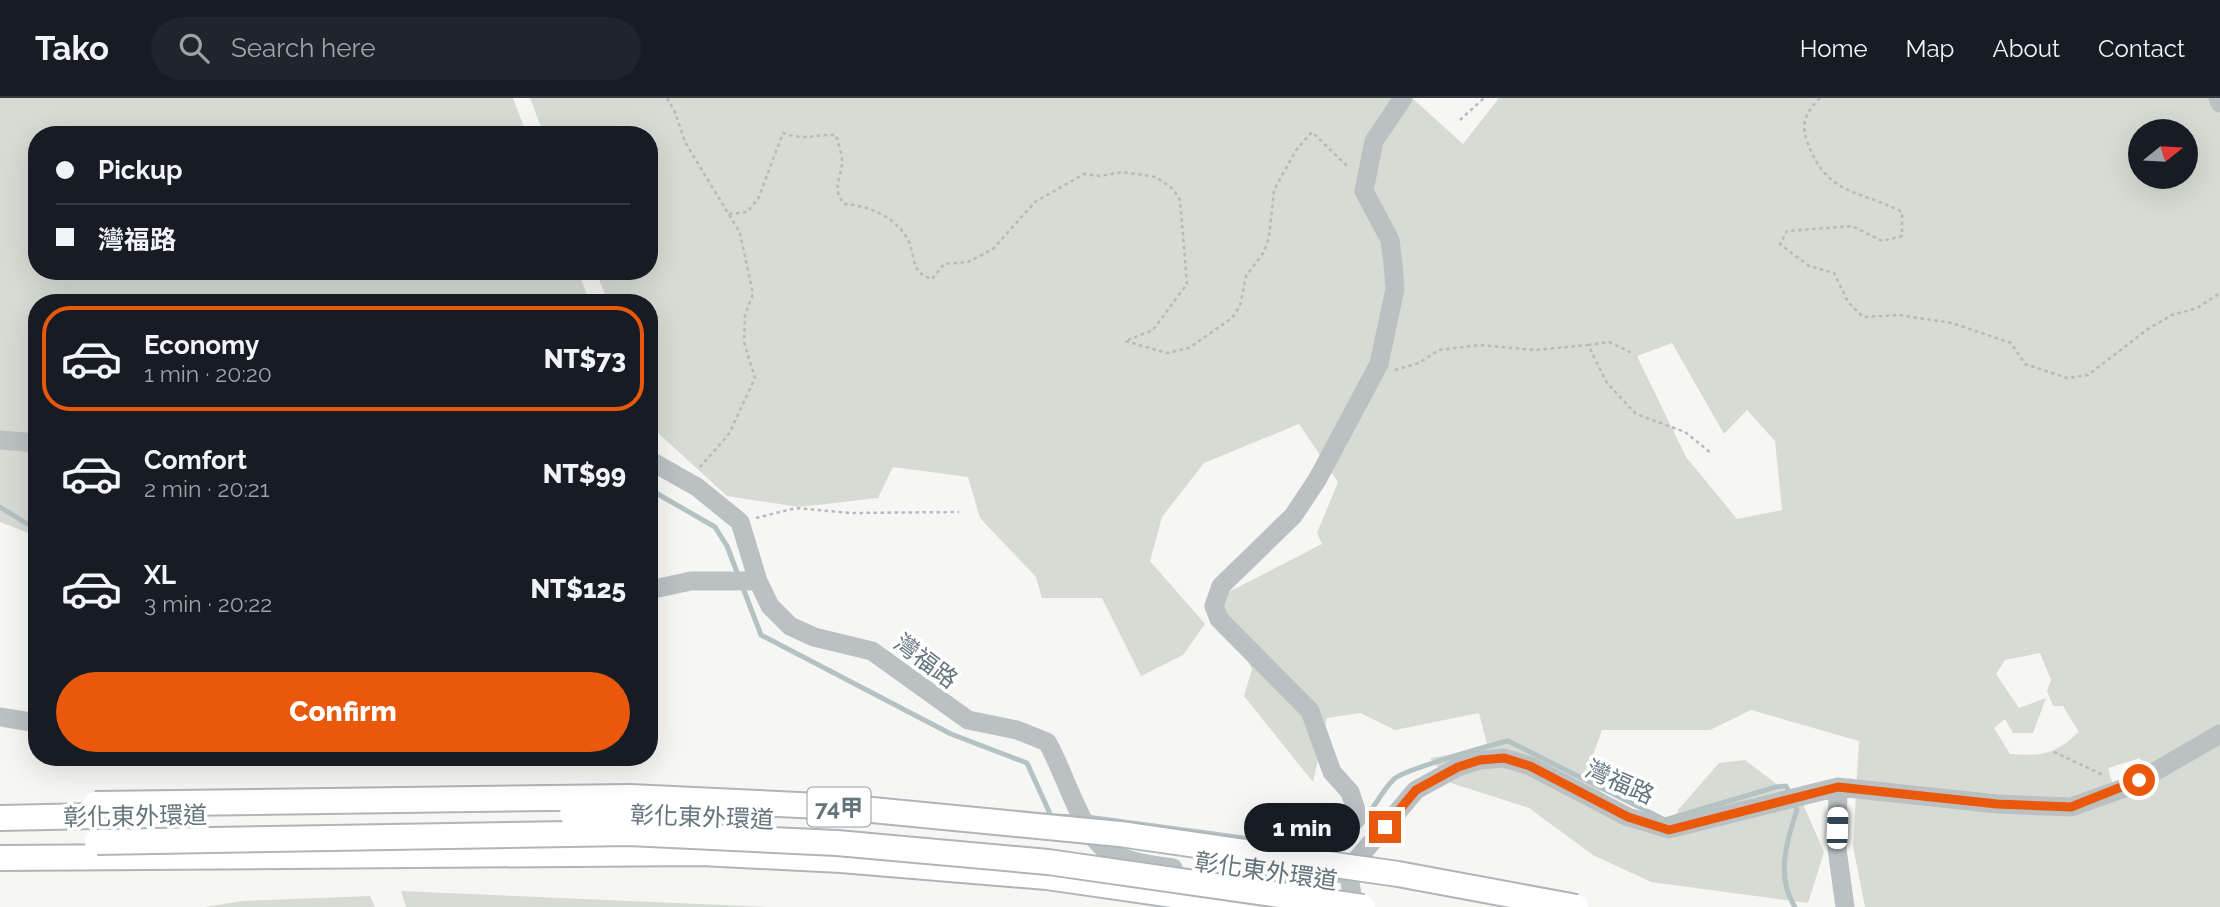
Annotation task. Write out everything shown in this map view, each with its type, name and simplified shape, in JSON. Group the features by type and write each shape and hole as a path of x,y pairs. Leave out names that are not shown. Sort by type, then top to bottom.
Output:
{"main road":[{"name":"74甲","path":"0,805 95,810 630,797 841,807 1121,834 1398,874 1576,907"},
{"name":"彰化東外環道","path":"0,818 95,810 628,814 841,822 1119,849 1328,879 1482,907"},
{"name":"彰化東外環道","path":"0,843 97,849 629,834 837,842 1048,862 1363,907"},
{"name":"74甲","path":"0,858 97,849 702,853 841,860 1047,877 1256,907"}],"street":[{"path":"1294,867 1297,850 1341,827 1357,813 1350,792 1332,772 1310,711 1219,619 1214,606 1220,586 1293,516 1317,480 1379,365 1395,289 1391,240 1364,191 1374,141 1403,98"},
{"path":"0,440 28,442"},
{"path":"658,466 697,487 740,522"},
{"name":"灣福路","path":"740,522 758,581 770,606 790,626 814,637 872,651 968,720 1017,730 1047,742 1095,837 1107,851 1139,862 1298,885 1348,870 1416,790 1458,767 1480,760 1504,758 1530,766 1628,817 1669,830 1838,787"},
{"path":"658,588 691,581 758,581"},
{"path":"0,717 28,722"},
{"path":"1845,907 1836,849 1838,787 1997,804 2071,807 2139,780 2220,734"},
{"name":"灣福路","path":"1076,802 1102,837 1114,842 1294,867 1348,870"},
{"path":"1348,870 1354,907"}],"path":[{"path":"667,98 675,112 685,142 740,233 753,294 745,315 744,342 755,378 729,434 685,482"},
{"path":"1461,120 1484,98"},
{"path":"1820,98 1806,112 1804,134 1814,161 1834,183 1861,197 1886,203 1902,212 1902,236 1882,241 1852,226 1787,232 1780,244 1809,266 1834,273 1847,302 1863,317 1899,315 1952,323 2011,343 2025,364 2067,378 2088,375 2148,329 2172,315 2197,308 2220,293"},
{"path":"729,214 747,212 758,199 783,133 811,139 822,134 836,135 842,164 836,179 837,194 844,204 876,211 891,221 910,244 913,266 921,275 932,279 944,264 968,262 993,248 1035,202 1084,174 1100,176 1123,172 1156,177 1173,189 1180,200 1187,284 1153,330 1125,341 1167,353 1189,348 1207,337 1232,318 1240,306 1246,276 1264,252 1269,237 1274,190 1304,139 1312,132 1343,163 1368,180"},
{"path":"1379,365 1394,370 1419,363 1439,351 1479,345 1535,350 1609,342 1634,354"},
{"path":"1588,345 1607,383 1636,414 1685,432 1711,453"},
{"path":"740,522 796,508 850,513 958,512"},
{"path":"2054,752 2114,780 2139,780"}],"shaded area":[{"path":"0,98 513,98 524,126 28,126 28,280 581,280 587,294 28,294 28,533 0,522"},
{"path":"530,98 1412,98 1463,144 1499,98 2220,98 2220,907 1865,907 1853,846 1859,741 1751,710 1710,730 1602,730 1587,772 1625,826 1673,839 1678,810 1719,763 1745,760 1803,804 1824,852 1808,903 1651,882 1593,855 1529,808 1451,783 1430,758 1488,748 1479,713 1395,730 1360,713 1327,718 1313,782 1244,696 1252,669 1213,600 1322,544 1317,533 1338,482 1299,424 1204,463 1162,517 1150,561 1205,624 1183,655 1141,676 1102,598 1042,598 1036,577 980,518 968,477 893,467 878,498 799,507 727,496 658,433 658,294 605,294 599,280 658,280 658,126 541,126","holes":["1672,343 1724,434 1747,410 1775,441 1782,510 1737,519 1686,457 1637,356","2040,653 2051,680 2047,691 2053,706 2063,706 2079,732 2055,750 2031,755 2010,754 1994,728 2005,719 2013,733 2033,733 2046,698 2019,708 1996,674 2005,660","2140,758 2146,781 2114,789 2108,768"]},
{"path":"401,891 767,907 406,907"},
{"path":"370,896 375,907 205,907 243,901"}],"waterway":[{"path":"658,494 715,527 727,546 761,635 951,734 1027,763 1051,816 1077,817"},
{"path":"0,507 28,524"},
{"path":"1330,842 1352,833 1367,817 1386,788 1401,775 1508,741 1665,820 1776,787 1786,786 1790,795"},
{"path":"1794,804 1797,810 1789,835 1784,872 1789,896 1795,907"},
{"path":"1087,817 1296,845"}],"route":[{"path":"1385,827 1416,790 1458,767 1480,760 1504,758 1530,766 1628,817 1669,830 1838,787 1997,804 2071,807 2130,786 2139,780"}]}
